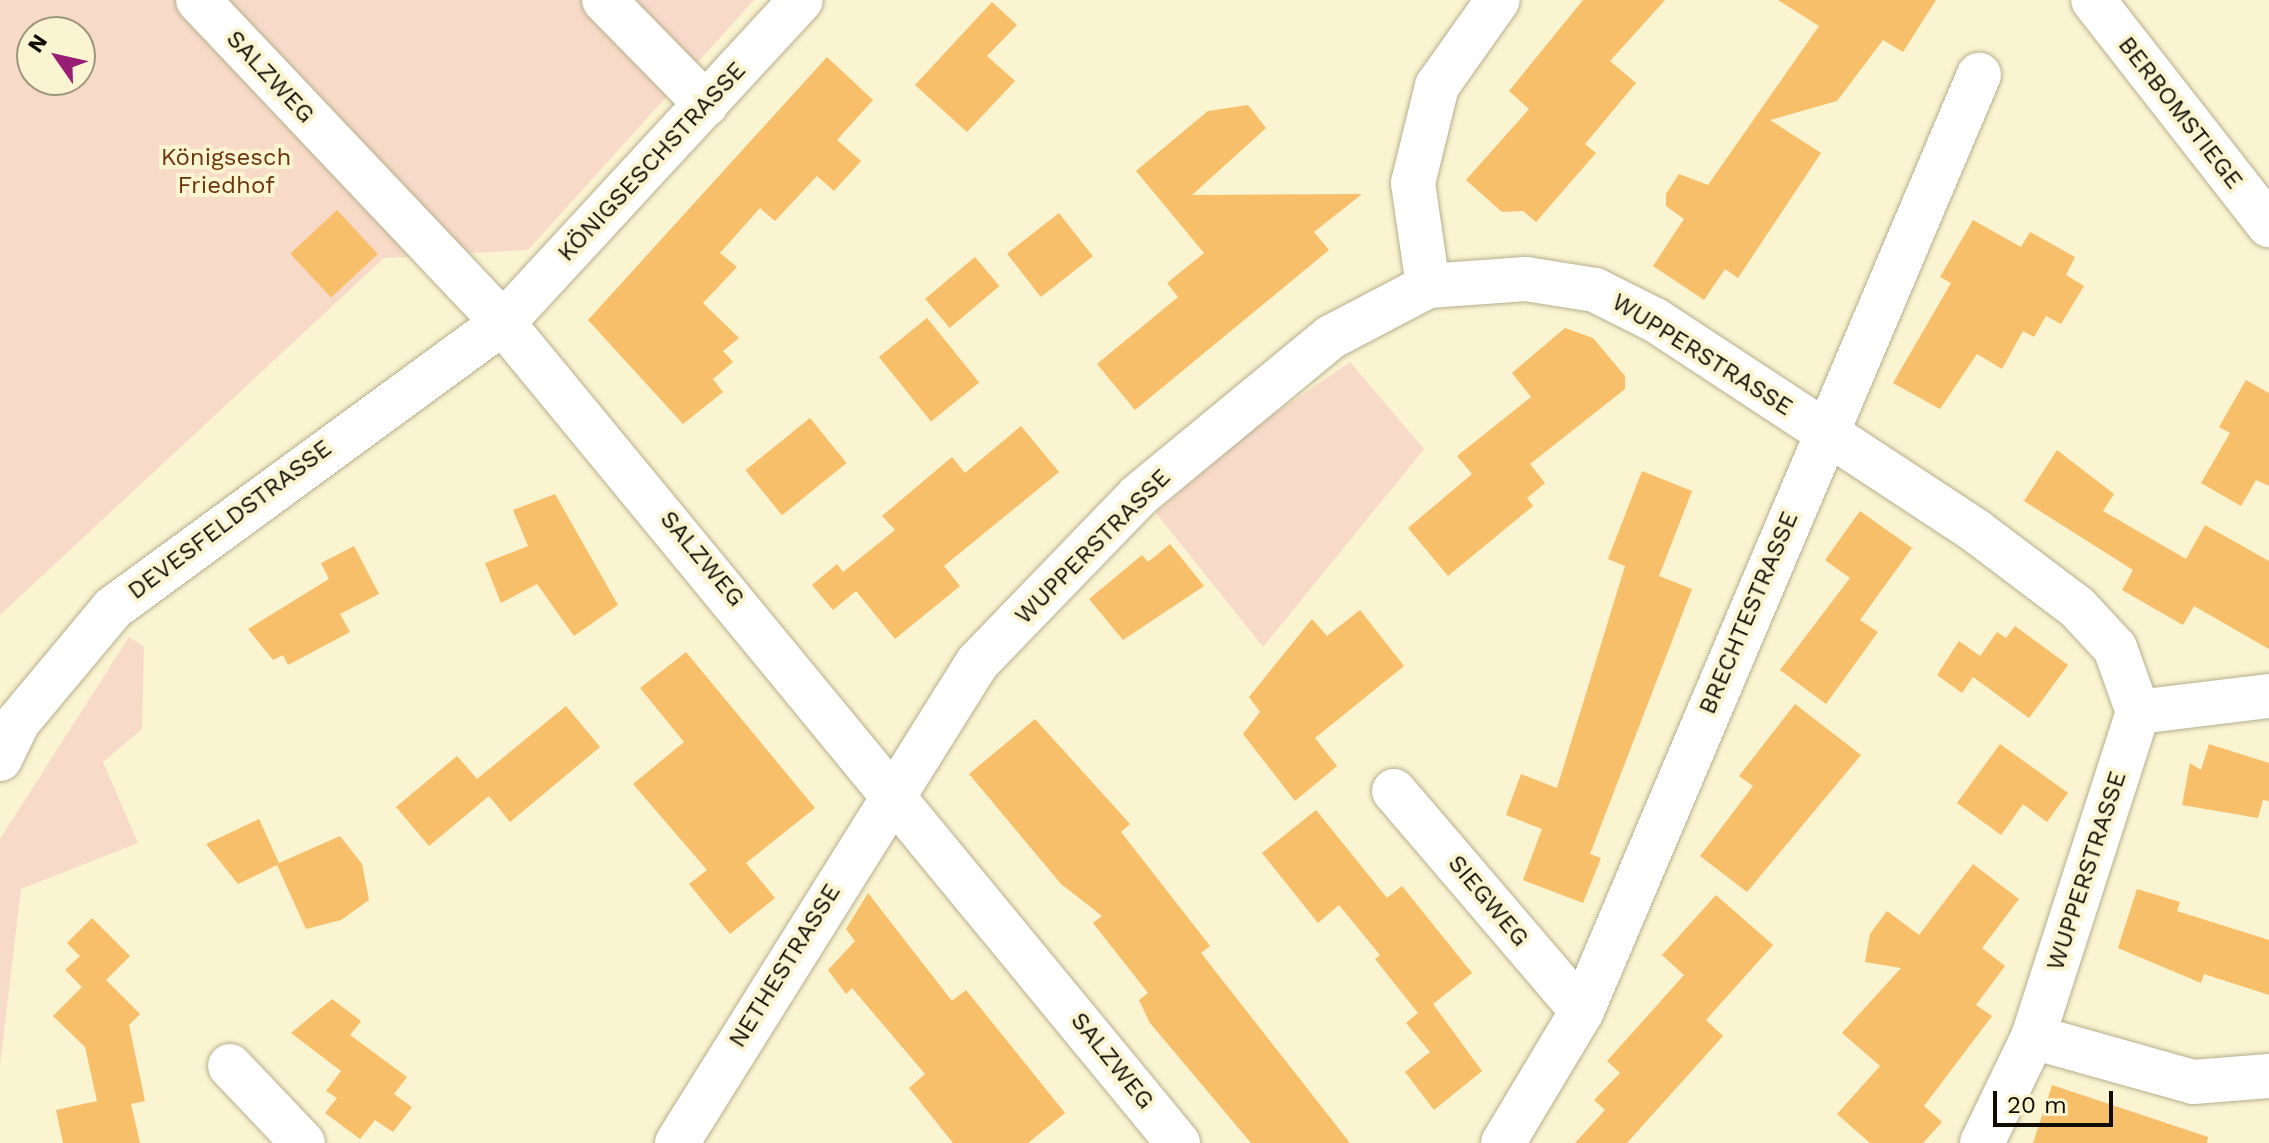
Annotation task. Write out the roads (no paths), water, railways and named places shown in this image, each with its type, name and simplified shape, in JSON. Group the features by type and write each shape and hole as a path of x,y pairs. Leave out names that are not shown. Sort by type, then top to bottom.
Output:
{"street":[{"name":"SALZWEG","path":"198,0 503,323 894,789 1178,1143"},
{"path":"604,0 706,104"},
{"name":"KÖNIGSESCHSTRASSE","path":"503,323 801,0"},
{"path":"1428,286 1413,183 1423,141 1437,86 1498,0"},
{"name":"BERBOMSTIEGE","path":"2093,0 2269,225"},
{"name":"BRECHTESTRASSE","path":"1503,1143 1582,1011 1979,75"},
{"name":"WUPPERSTRASSE","path":"894,789 977,663 1138,496 1331,337 1428,286 1526,279 1595,290 1655,320 1825,432 2077,607 2115,648 2138,712 2033,1037 1982,1143"},
{"name":"DEVESFELDSTRASSE","path":"0,759 18,722 113,608 503,323"},
{"path":"2138,712 2269,696"},
{"name":"NETHESTRASSE","path":"677,1143 894,789"},
{"name":"SIEGWEG","path":"1394,791 1582,1011"},
{"path":"2033,1037 2193,1082 2269,1076"},
{"path":"230,1066 303,1143"}],"park label":[{"name":"Königsesch Friedhof","path":"226,172"}]}
